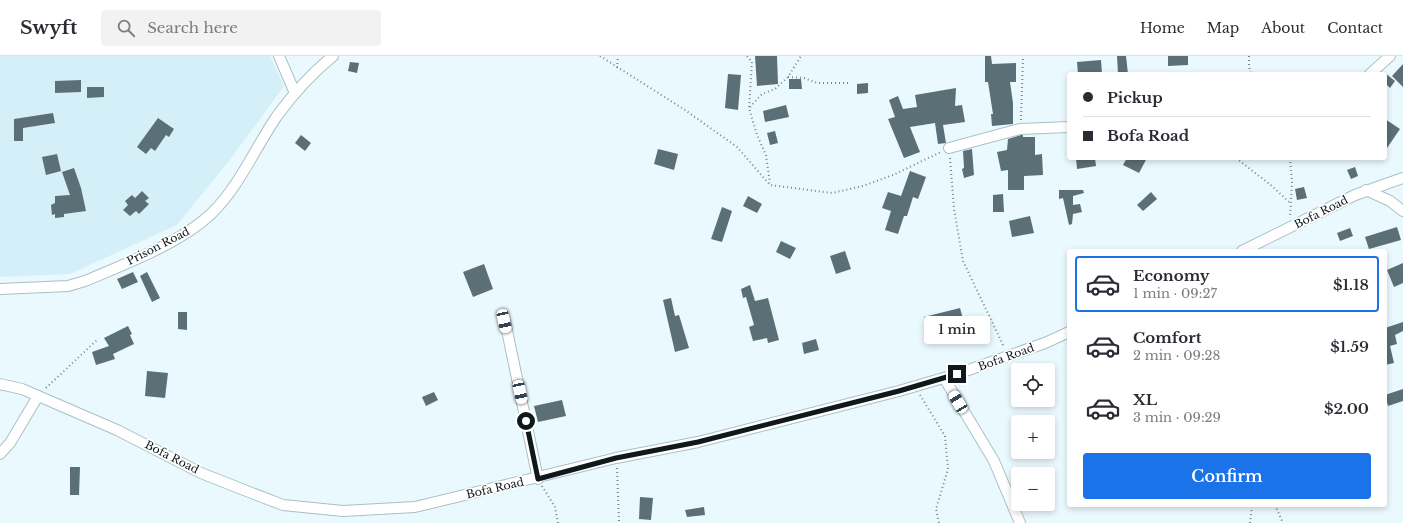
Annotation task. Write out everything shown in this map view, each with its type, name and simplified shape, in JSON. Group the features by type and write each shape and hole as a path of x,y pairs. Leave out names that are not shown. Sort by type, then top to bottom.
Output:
{"street":[{"path":"279,56 295,93"},
{"name":"Prison Road","path":"0,289 56,287 85,281 187,233 211,214 227,196 277,117 295,93 333,56"},
{"path":"1372,72 1390,56"},
{"path":"949,148 1020,129 1067,127"},
{"name":"Bofa Road","path":"1246,249 1366,190 1403,178"},
{"path":"1366,190 1390,201 1403,211"},
{"path":"504,321 538,479"},
{"name":"Bofa Road","path":"0,384 22,389 117,430 201,473 283,505 343,511 415,507 538,479 616,458 698,442 944,378 1009,356 1067,333"},
{"path":"944,378 994,461 1020,523"},
{"path":"0,454 10,443 38,396"}],"path":[{"path":"600,56 685,110 737,147 770,185 832,193 863,186 893,175 949,148 954,209 963,261 1009,356"},
{"path":"617,68 618,56"},
{"path":"747,56 752,62 749,108 757,135 766,155 770,185"},
{"path":"749,108 762,94 775,89 788,77 801,56"},
{"path":"1020,129 1023,56"},
{"path":"1248,56 1250,72"},
{"path":"788,77 804,78 817,83 850,83"},
{"path":"1239,160 1272,186 1291,204"},
{"path":"1290,160 1290,228"},
{"path":"38,396 97,340"},
{"path":"914,386 945,436 948,469 936,509 939,523"},
{"path":"616,458 619,523"},
{"path":"538,479 556,507 558,523"},
{"path":"1250,523 1252,507"},
{"path":"1276,507 1283,523"}],"shaded area":[{"path":"0,56 270,56 284,86 232,157 177,225 70,274 0,277"}],"building":[{"path":"755,56 777,56 778,84 757,86"},
{"path":"985,56 991,56 992,64 1016,63 1016,82 1010,82 1013,103 1013,124 992,126 991,114 993,114 988,82 985,82"},
{"path":"1117,56 1126,56 1128,72 1118,72"},
{"path":"1168,56 1188,56 1188,65 1168,66"},
{"path":"1101,60 1102,72 1078,72 1077,62"},
{"path":"350,62 359,63 357,73 348,71"},
{"path":"1403,64 1403,87 1392,76"},
{"path":"728,74 741,75 738,110 725,108"},
{"path":"1387,75 1395,81 1390,88 1387,85"},
{"path":"789,79 801,79 802,89 789,89"},
{"path":"81,80 81,92 55,93 55,81"},
{"path":"868,83 868,93 857,94 857,84"},
{"path":"87,87 104,87 104,97 87,98"},
{"path":"956,88 955,106 962,105 965,122 943,125 946,143 938,144 935,123 910,127 920,152 904,158 888,119 895,117 889,100 898,96 903,109 917,107 915,95"},
{"path":"786,105 789,117 765,122 763,111"},
{"path":"53,113 55,123 23,128 23,141 14,141 14,119"},
{"path":"158,118 174,129 169,137 166,135 155,151 151,148 146,154 137,147"},
{"path":"1387,120 1400,129 1387,148"},
{"path":"775,131 778,143 770,145 767,133"},
{"path":"301,135 311,143 305,151 295,143"},
{"path":"1023,135 1023,137 1035,137 1035,155 1042,154 1043,175 1024,176 1024,190 1008,190 1008,170 1001,171 997,152 1007,150 1008,139"},
{"path":"658,149 678,154 674,170 654,164"},
{"path":"972,149 974,175 964,178 962,169 964,168 963,151"},
{"path":"57,154 61,171 46,175 42,157"},
{"path":"1076,160 1095,160 1096,166 1077,169"},
{"path":"1126,160 1146,160 1139,173 1123,165"},
{"path":"1355,167 1358,176 1351,179 1347,170"},
{"path":"74,168 81,188 86,211 64,214 64,217 55,218 55,214 52,215 51,205 55,203 55,196 70,195 62,172"},
{"path":"910,171 926,177 918,199 913,197 907,216 904,216 898,234 885,230 891,211 882,208 888,192 901,196"},
{"path":"1304,187 1307,198 1297,200 1295,189"},
{"path":"1059,190 1083,190 1084,193 1073,196 1073,205 1080,204 1082,212 1073,214 1072,224 1069,225 1063,198 1059,199"},
{"path":"142,191 149,198 145,201 149,204 139,214 136,211 130,216 123,210 128,205 125,201 132,195 135,198"},
{"path":"1151,192 1157,199 1143,211 1137,205"},
{"path":"1003,194 1004,212 993,212 993,195"},
{"path":"748,196 762,204 757,213 743,206"},
{"path":"722,207 732,211 722,242 711,239"},
{"path":"1030,216 1034,233 1012,237 1009,221"},
{"path":"1397,227 1401,240 1369,249 1365,237"},
{"path":"1350,228 1353,236 1340,241 1337,233"},
{"path":"781,241 796,248 790,259 776,252"},
{"path":"845,251 851,269 836,274 830,256"},
{"path":"1403,263 1403,283 1394,287 1387,270"},
{"path":"484,264 493,289 473,297 463,272"},
{"path":"133,272 138,282 122,289 117,279"},
{"path":"147,272 160,298 152,302 140,276"},
{"path":"750,285 755,301 768,298 779,340 768,343 767,338 753,341 749,327 754,325 746,297 743,298 741,289"},
{"path":"671,298 675,316 679,315 689,348 675,352 663,300"},
{"path":"960,308 965,326 949,330 948,325 928,330 924,317"},
{"path":"178,312 187,312 187,330 178,329"},
{"path":"1403,322 1403,331 1395,335 1397,344 1390,346 1394,363 1387,365 1387,327"},
{"path":"128,326 132,334 130,335 134,344 113,354 115,359 96,365 92,352 109,346 104,338"},
{"path":"816,339 819,350 804,354 802,343"},
{"path":"147,371 168,373 165,398 145,396"},
{"path":"1403,389 1403,401 1388,406 1387,394"},
{"path":"434,392 438,400 426,406 422,397"},
{"path":"562,400 566,416 538,422 534,406"},
{"path":"70,467 80,467 79,495 70,495"},
{"path":"640,497 653,498 651,520 639,519"},
{"path":"704,507 705,515 687,517 685,510"}],"route":[{"path":"526,421 538,479 616,458 698,442 899,391 957,374"}]}
